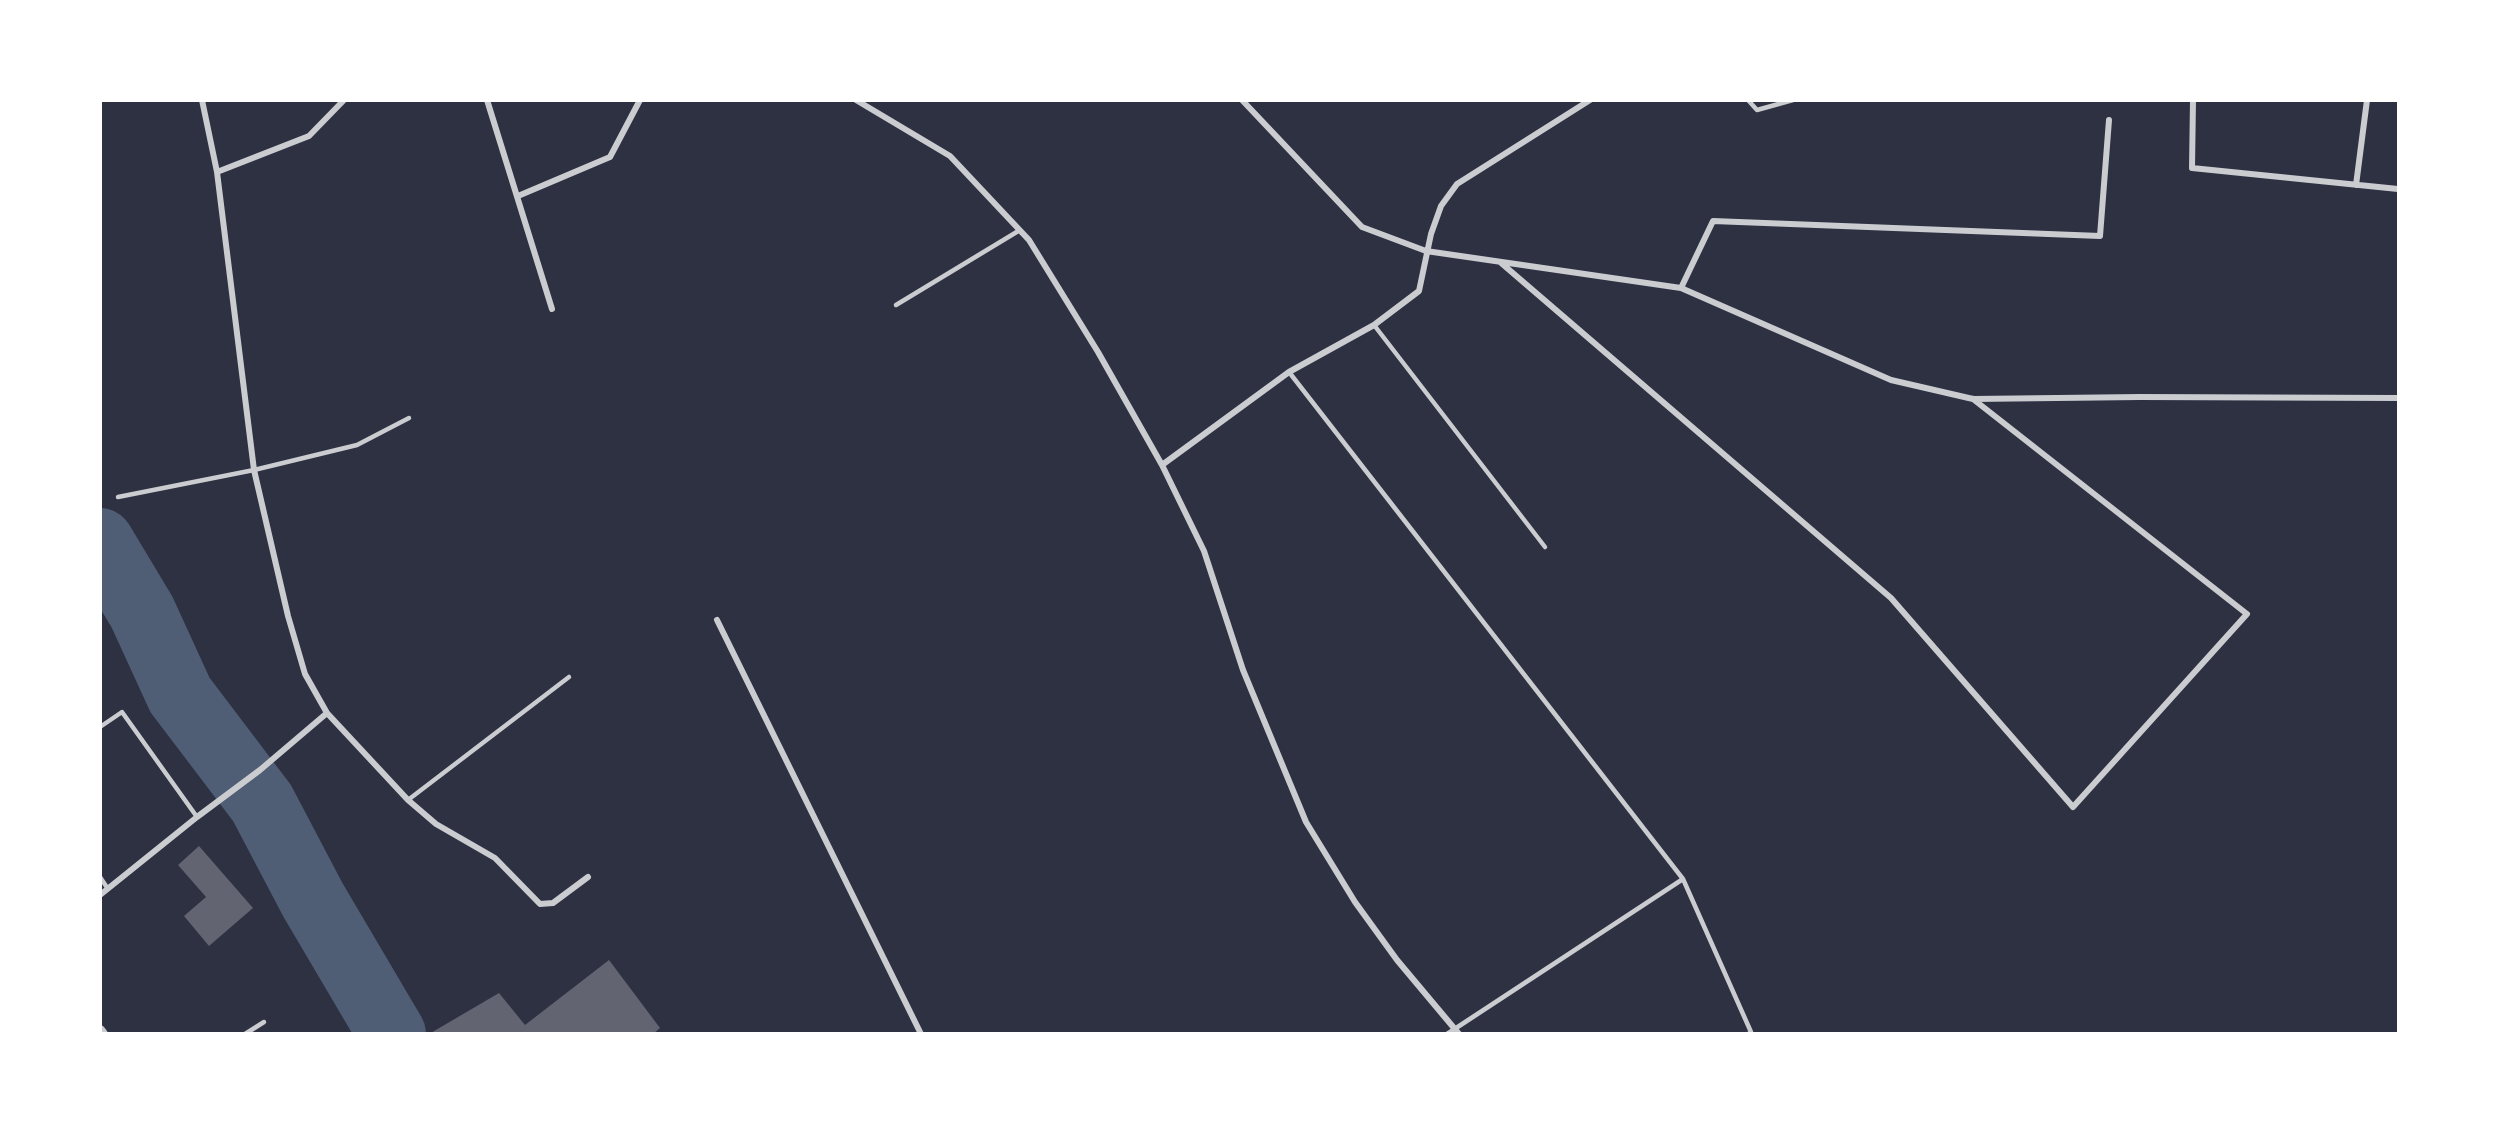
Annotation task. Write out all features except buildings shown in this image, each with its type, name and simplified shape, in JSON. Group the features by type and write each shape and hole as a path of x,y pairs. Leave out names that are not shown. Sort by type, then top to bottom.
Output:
{"street":[{"path":"202,100 217,172 254,470 306,674 327,713 408,800 436,824 495,858 540,904 553,903 588,877"},
{"path":"217,172 309,136 344,100"},
{"path":"487,100 552,309"},
{"path":"518,196 610,157 640,100"},
{"path":"856,100 950,156 1029,240 1098,352 1162,465 1204,551 1243,670 1306,822 1355,902 1397,960 1457,1032"},
{"path":"1242,100 1362,227 1426,251 1681,288 1891,380 1973,399 2398,398"},
{"path":"1162,465 1289,372 1374,325 1419,291 1426,251 1441,206 1456,184 1590,100"},
{"path":"2193,100 2192,168 2398,189"},
{"path":"2356,185 2367,100"},
{"path":"1681,288 1713,221 2100,236 2109,120"},
{"path":"1500,262 1891,598 2073,807 2247,614 1973,399"},
{"path":"717,620 921,1034"},
{"path":"100,895 260,770 327,713"},
{"path":"100,1030 103,1034"}],"lane":[{"path":"1748,100 1757,110 1793,100"},
{"path":"896,305 1020,230"},
{"path":"1374,325 1545,547"},
{"path":"1289,372 1683,879 1751,1032 1748,1034"},
{"path":"118,497 254,470 357,445 409,418"},
{"path":"408,800 569,677"},
{"path":"100,727 122,712 197,817"},
{"path":"100,877 108,889"},
{"path":"1448,1034 1457,1032 1683,879"},
{"path":"245,1034 264,1022"}],"waterway":[{"path":"100,542 142,612 180,695 262,803 313,900 392,1034"}]}
